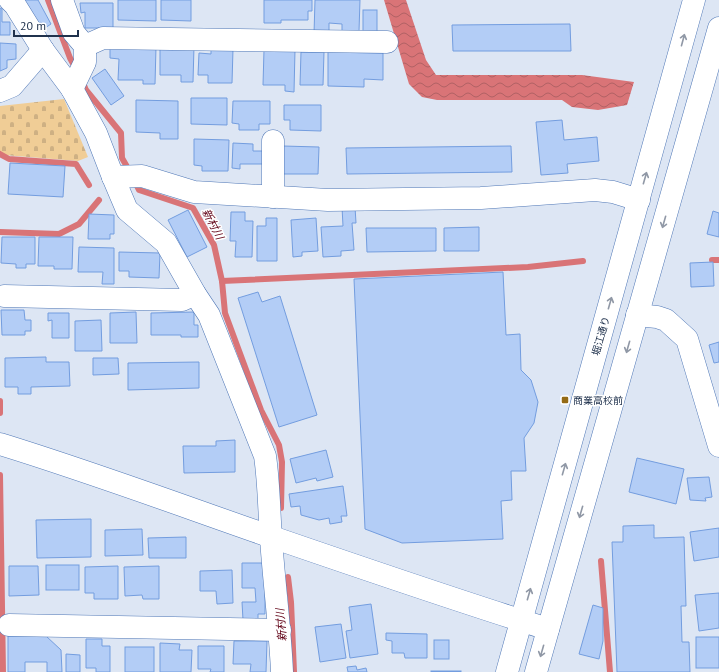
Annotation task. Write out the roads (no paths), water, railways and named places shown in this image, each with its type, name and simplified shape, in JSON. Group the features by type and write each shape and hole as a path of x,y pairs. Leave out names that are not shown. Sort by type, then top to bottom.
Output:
{"main road":[{"path":"10,0 15,5 43,50 72,89 96,133 112,177 127,210 166,243 195,294 209,315 265,456 280,630 282,672"},
{"path":"62,0 74,32 85,54"},
{"name":"堀江通り","path":"507,672 664,113 694,0"},
{"path":"536,672 719,28"},
{"path":"72,89 85,54 103,38 387,42"},
{"path":"0,92 12,86 43,50"},
{"path":"273,141 273,197"},
{"path":"112,177 142,176 194,192 328,200 481,198 595,190 614,192 639,200"},
{"path":"4,296 182,300 195,294"},
{"path":"637,315 657,317 666,320 687,339 719,446"},
{"path":"0,444 65,464 271,537 548,628"},
{"path":"9,625 280,630"}],"water":[{"path":"384,0 406,0 426,60 436,75 582,75 634,82 627,105 598,110 572,107 562,100 437,100 422,97 409,84"}],"waterway":[{"name":"新村川","path":"48,0 70,58 76,69"},
{"name":"新村川","path":"82,81 86,90 121,133 122,158 130,172"},
{"path":"0,154 9,159 76,164 89,185"},
{"name":"新村川","path":"134,180 139,190 193,208 214,245 222,281 225,313 261,410 279,445 282,462 281,508"},
{"path":"0,232 59,234 79,224 99,200"},
{"path":"712,260 719,260"},
{"path":"222,281 528,267 583,261"},
{"path":"0,401 0,413"},
{"path":"0,475 3,672"},
{"path":"601,561 610,672"},
{"name":"新村川","path":"288,577 291,602 294,672"}],"place":[{"name":"商業高校前","path":"565,400"}]}
